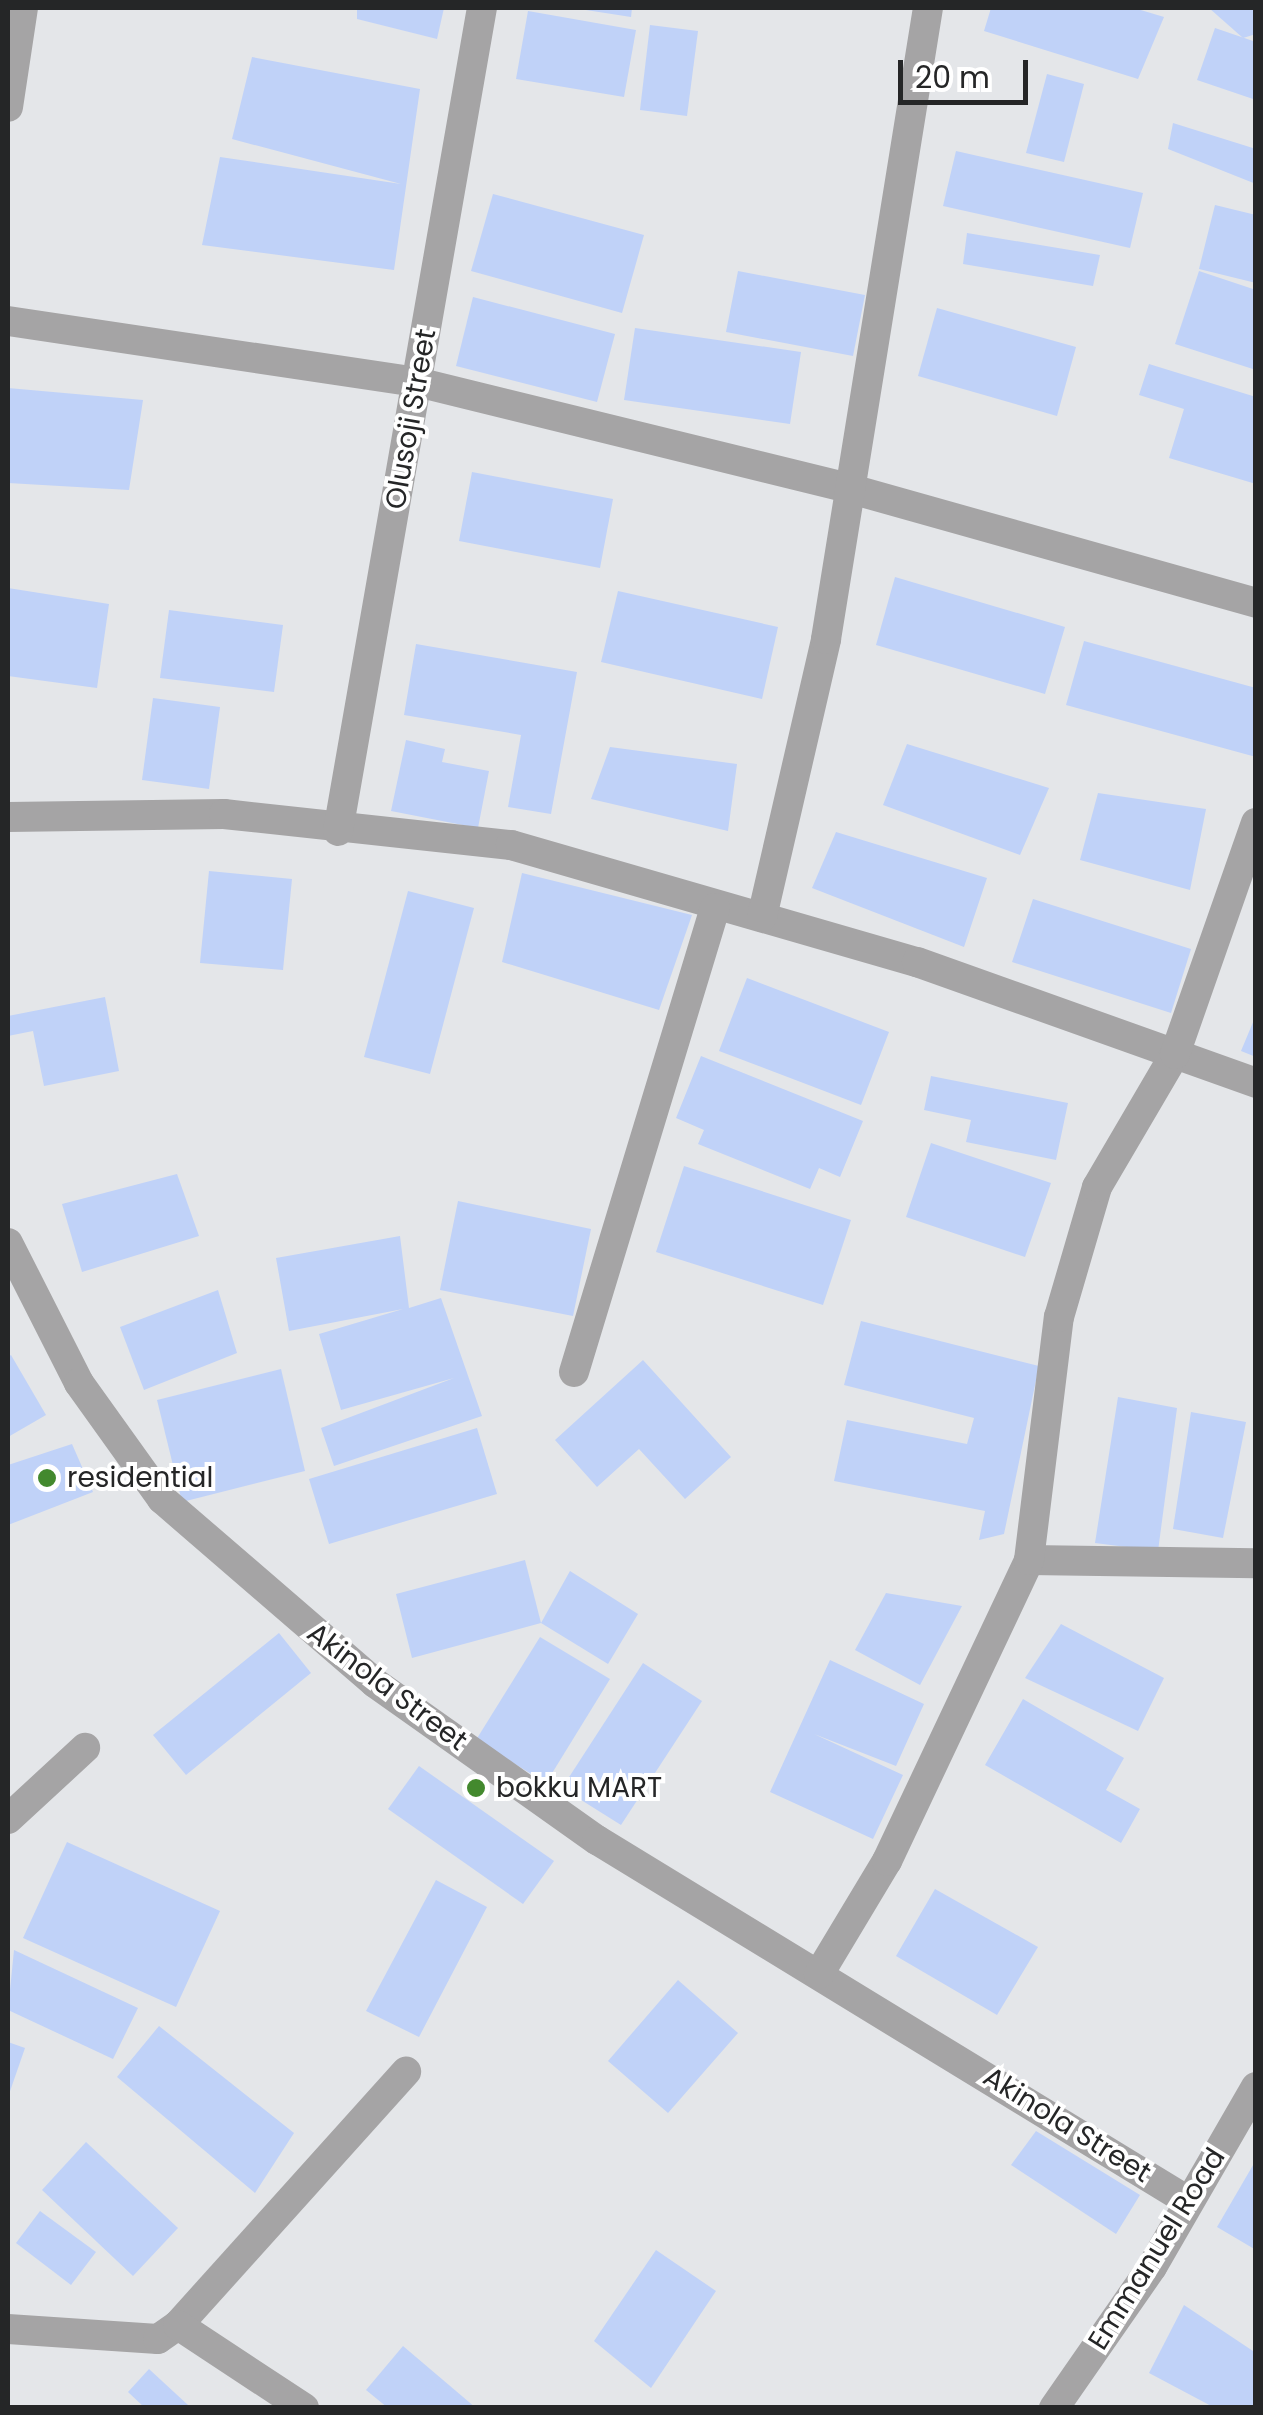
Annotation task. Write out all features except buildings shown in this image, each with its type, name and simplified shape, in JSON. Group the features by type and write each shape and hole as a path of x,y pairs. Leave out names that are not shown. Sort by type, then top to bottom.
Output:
{"street":[{"path":"8,107 23,8"},
{"name":"Olusoji Street","path":"338,831 482,8"},
{"path":"762,917 851,489 928,8"},
{"path":"8,321 418,382 851,489 1256,603"},
{"path":"8,817 224,814 338,831 511,845 715,908 762,917 1256,1083"},
{"path":"819,1974 887,1861 1029,1560 1064,1298 1097,1187 1175,1054 1256,823"},
{"path":"574,1372 715,908"},
{"name":"Akinola Street","path":"8,1242 116,1435 162,1499 251,1582 375,1683 597,1840 1188,2201"},
{"path":"1029,1560 1256,1563"},
{"path":"8,1819 85,1748"},
{"path":"8,2330 158,2340 178,2325 406,2072"},
{"name":"Emmanuel Road","path":"1054,2408 1188,2201 1256,2087"},
{"path":"178,2325 304,2408"}],"place":[{"name":"residential","path":"47,1478"},
{"name":"bokku MART","path":"476,1788"}]}
